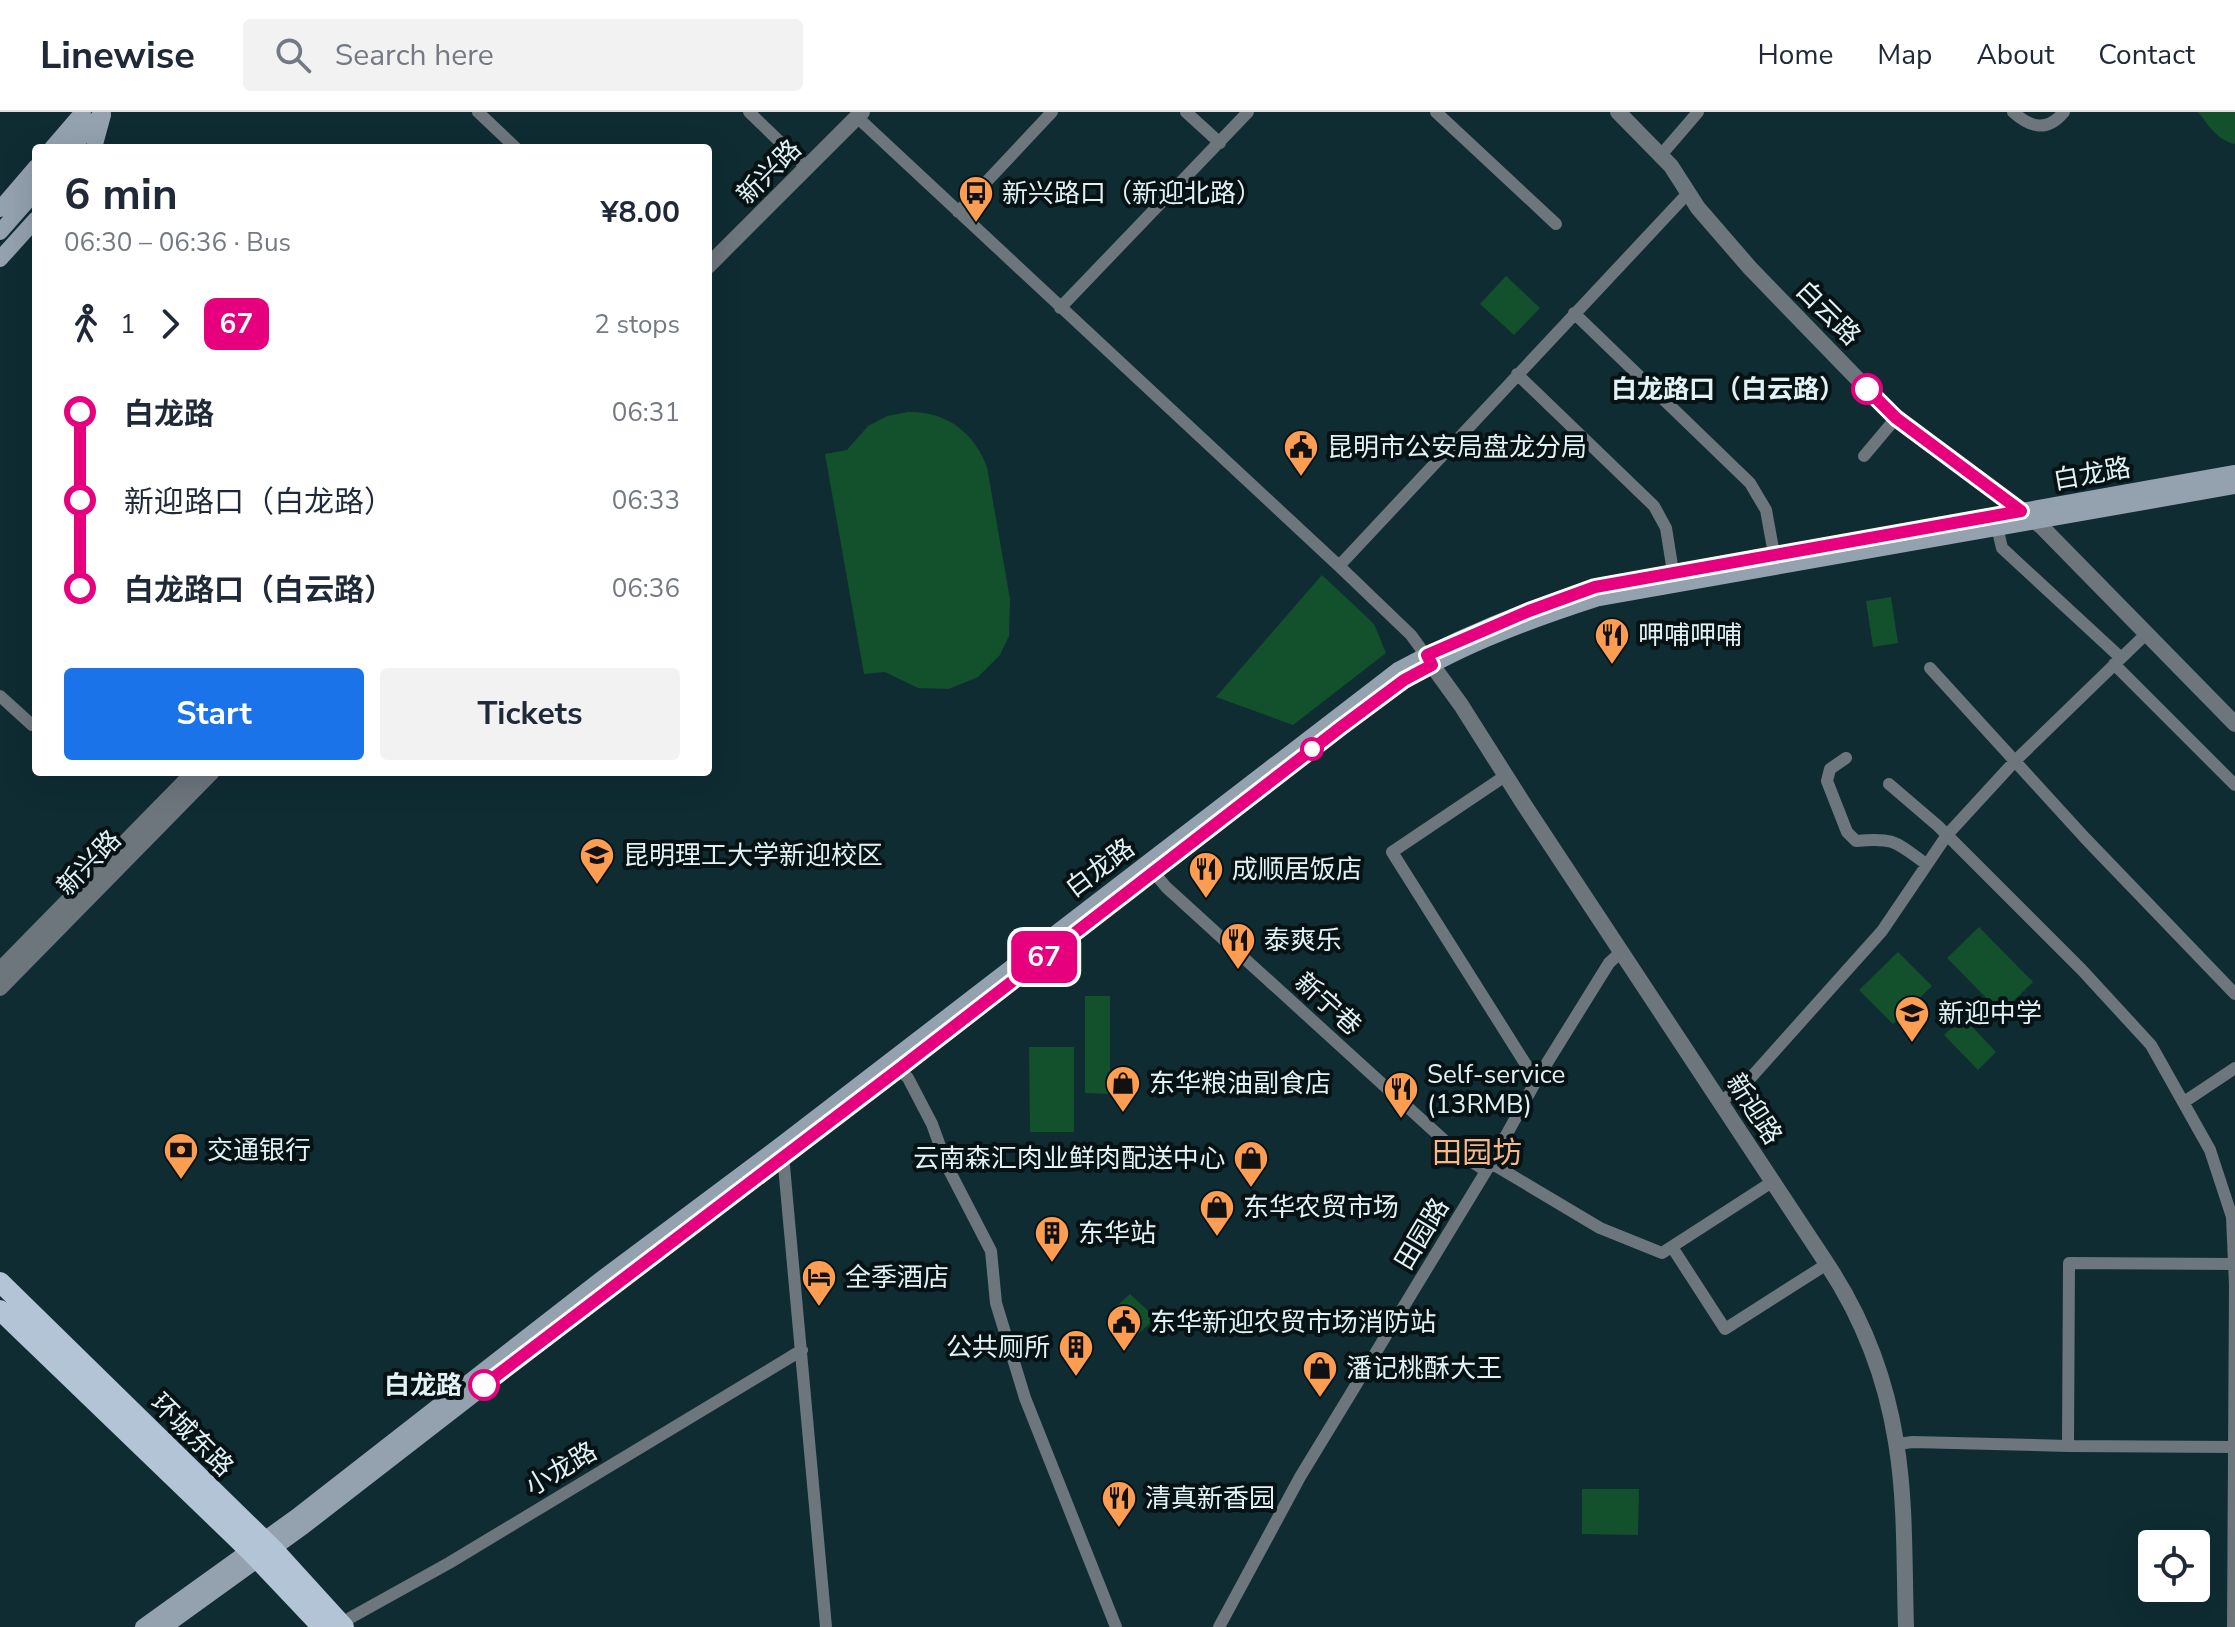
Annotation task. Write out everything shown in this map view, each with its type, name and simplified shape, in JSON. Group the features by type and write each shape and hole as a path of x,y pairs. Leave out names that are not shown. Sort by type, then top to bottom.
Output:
{"main road":[{"path":"55,144 83,112"},
{"path":"76,144 104,112"},
{"path":"95,144 104,112"},
{"path":"0,209 32,172"},
{"path":"0,232 32,196"},
{"path":"0,259 32,230"},
{"name":"白龙路","path":"1429,660 1599,598 1997,527 2027,515 2235,473"},
{"name":"白龙路","path":"164,1627 1150,868 1429,660 1559,599 1595,587 1774,554 2235,486"},
{"name":"白龙路","path":"782,1150 899,1069 1150,868"},
{"name":"环城东路","path":"0,1282 336,1626"},
{"name":"环城东路","path":"0,1310 261,1550"},
{"name":"白龙路","path":"143,1627 261,1550"}],"street":[{"path":"478,112 512,144"},
{"path":"749,112 807,168"},
{"path":"958,212 1052,112"},
{"path":"1186,112 1220,143"},
{"path":"1060,308 1248,112"},
{"path":"1436,112 1556,224"},
{"name":"白云路","path":"1618,112 1671,166 1750,268 1896,418 2027,515 2235,724"},
{"path":"1661,155 1698,112"},
{"path":"2013,112 2030,125 2045,127 2058,120 2064,112"},
{"path":"860,115 958,212 1339,566 1411,635 1429,660"},
{"name":"新兴路","path":"712,262 860,115"},
{"path":"1339,566 1689,192"},
{"path":"1574,313 1750,483 1766,510 1774,554"},
{"path":"1517,374 1654,506 1666,528 1673,572"},
{"path":"1864,456 1896,418"},
{"path":"1997,527 2002,548 2117,661 2235,785"},
{"path":"1720,1102 1746,1083 1882,931 1947,835 2015,761 2147,633"},
{"name":"新迎路","path":"1429,660 1827,1264 1859,1321 1874,1359 1897,1444 1906,1627"},
{"path":"1930,668 2235,994"},
{"path":"0,696 32,725"},
{"path":"1846,758 1830,769 1827,781 1847,832 1856,841 1882,838 1895,841 1926,864"},
{"name":"新兴路","path":"0,970 190,776"},
{"name":"新兴路","path":"0,988 208,776"},
{"path":"1505,776 1392,852 1537,1079"},
{"path":"1889,784 1947,835 2082,970 2151,1045 2210,1150 2232,1217 2235,1309 2233,1627"},
{"name":"新宁巷","path":"1150,868 1166,887 1457,1152 1600,1228 1662,1253 1672,1247"},
{"name":"田园路","path":"1219,1627 1300,1477 1489,1167 1537,1079 1609,963 1622,951"},
{"path":"2184,1102 2235,1068"},
{"path":"899,1069 908,1078 932,1124 948,1168 991,1251 996,1303 1025,1398 1116,1627"},
{"path":"782,1150 826,1627"},
{"path":"1772,1182 1672,1247 1725,1329 1827,1264"},
{"path":"2068,1446 2069,1263 2234,1264"},
{"name":"小龙路","path":"336,1626 449,1563 802,1350"},
{"path":"1897,1444 2234,1447"}],"green space":[{"path":"2198,112 2235,112 2235,144 2218,136"},
{"path":"1506,276 1540,308 1514,335 1480,304"},
{"path":"908,412 935,415 957,426 981,455 987,467 1010,599 1009,636 1000,655 978,677 949,689 918,688 885,672 864,674 825,454 847,450 868,426 887,416"},
{"path":"1322,575 1374,624 1386,653 1293,725 1216,697"},
{"path":"1891,597 1898,643 1873,647 1866,601"},
{"path":"1979,927 2033,982 2001,1013 1947,958"},
{"path":"1898,952 1932,986 1893,1024 1859,990"},
{"path":"1085,996 1110,996 1110,1094 1085,1093"},
{"path":"1963,1017 1996,1052 1978,1070 1944,1035"},
{"path":"1029,1047 1074,1047 1074,1132 1030,1132"},
{"path":"1130,1294 1156,1318 1138,1334 1120,1328 1108,1314"},
{"path":"1582,1489 1639,1489 1638,1535 1582,1534"}],"bus line":[{"name":"67","path":"484,1385 1341,727 1404,680 1432,665 1427,655 1529,611 1595,587 2021,511 1896,418 1867,389"}],"place":[{"name":"新兴路口（新迎北路）","path":"976,224"},
{"name":"白龙路口（白云路）","path":"1867,389"},
{"name":"昆明市公安局盘龙分局","path":"1301,478"},
{"name":"呷哺呷哺","path":"1612,666"},
{"name":"昆明理工大学新迎校区","path":"597,886"},
{"name":"成顺居饭店","path":"1206,900"},
{"name":"泰爽乐","path":"1238,971"},
{"name":"新迎中学","path":"1912,1044"},
{"name":"东华粮油副食店","path":"1123,1114"},
{"name":"Self-service (13RMB)","path":"1401,1120"},
{"name":"交通银行","path":"181,1181"},
{"name":"云南森汇肉业鲜肉配送中心","path":"1251,1189"},
{"name":"东华农贸市场","path":"1217,1238"},
{"name":"东华站","path":"1052,1264"},
{"name":"全季酒店","path":"819,1308"},
{"name":"东华新迎农贸市场消防站","path":"1124,1353"},
{"name":"公共厕所","path":"1076,1378"},
{"name":"白龙路","path":"484,1385"},
{"name":"潘记桃酥大王","path":"1320,1399"},
{"name":"清真新香园","path":"1119,1529"}],"district":[{"name":"田园坊","path":"1477,1153"}]}
